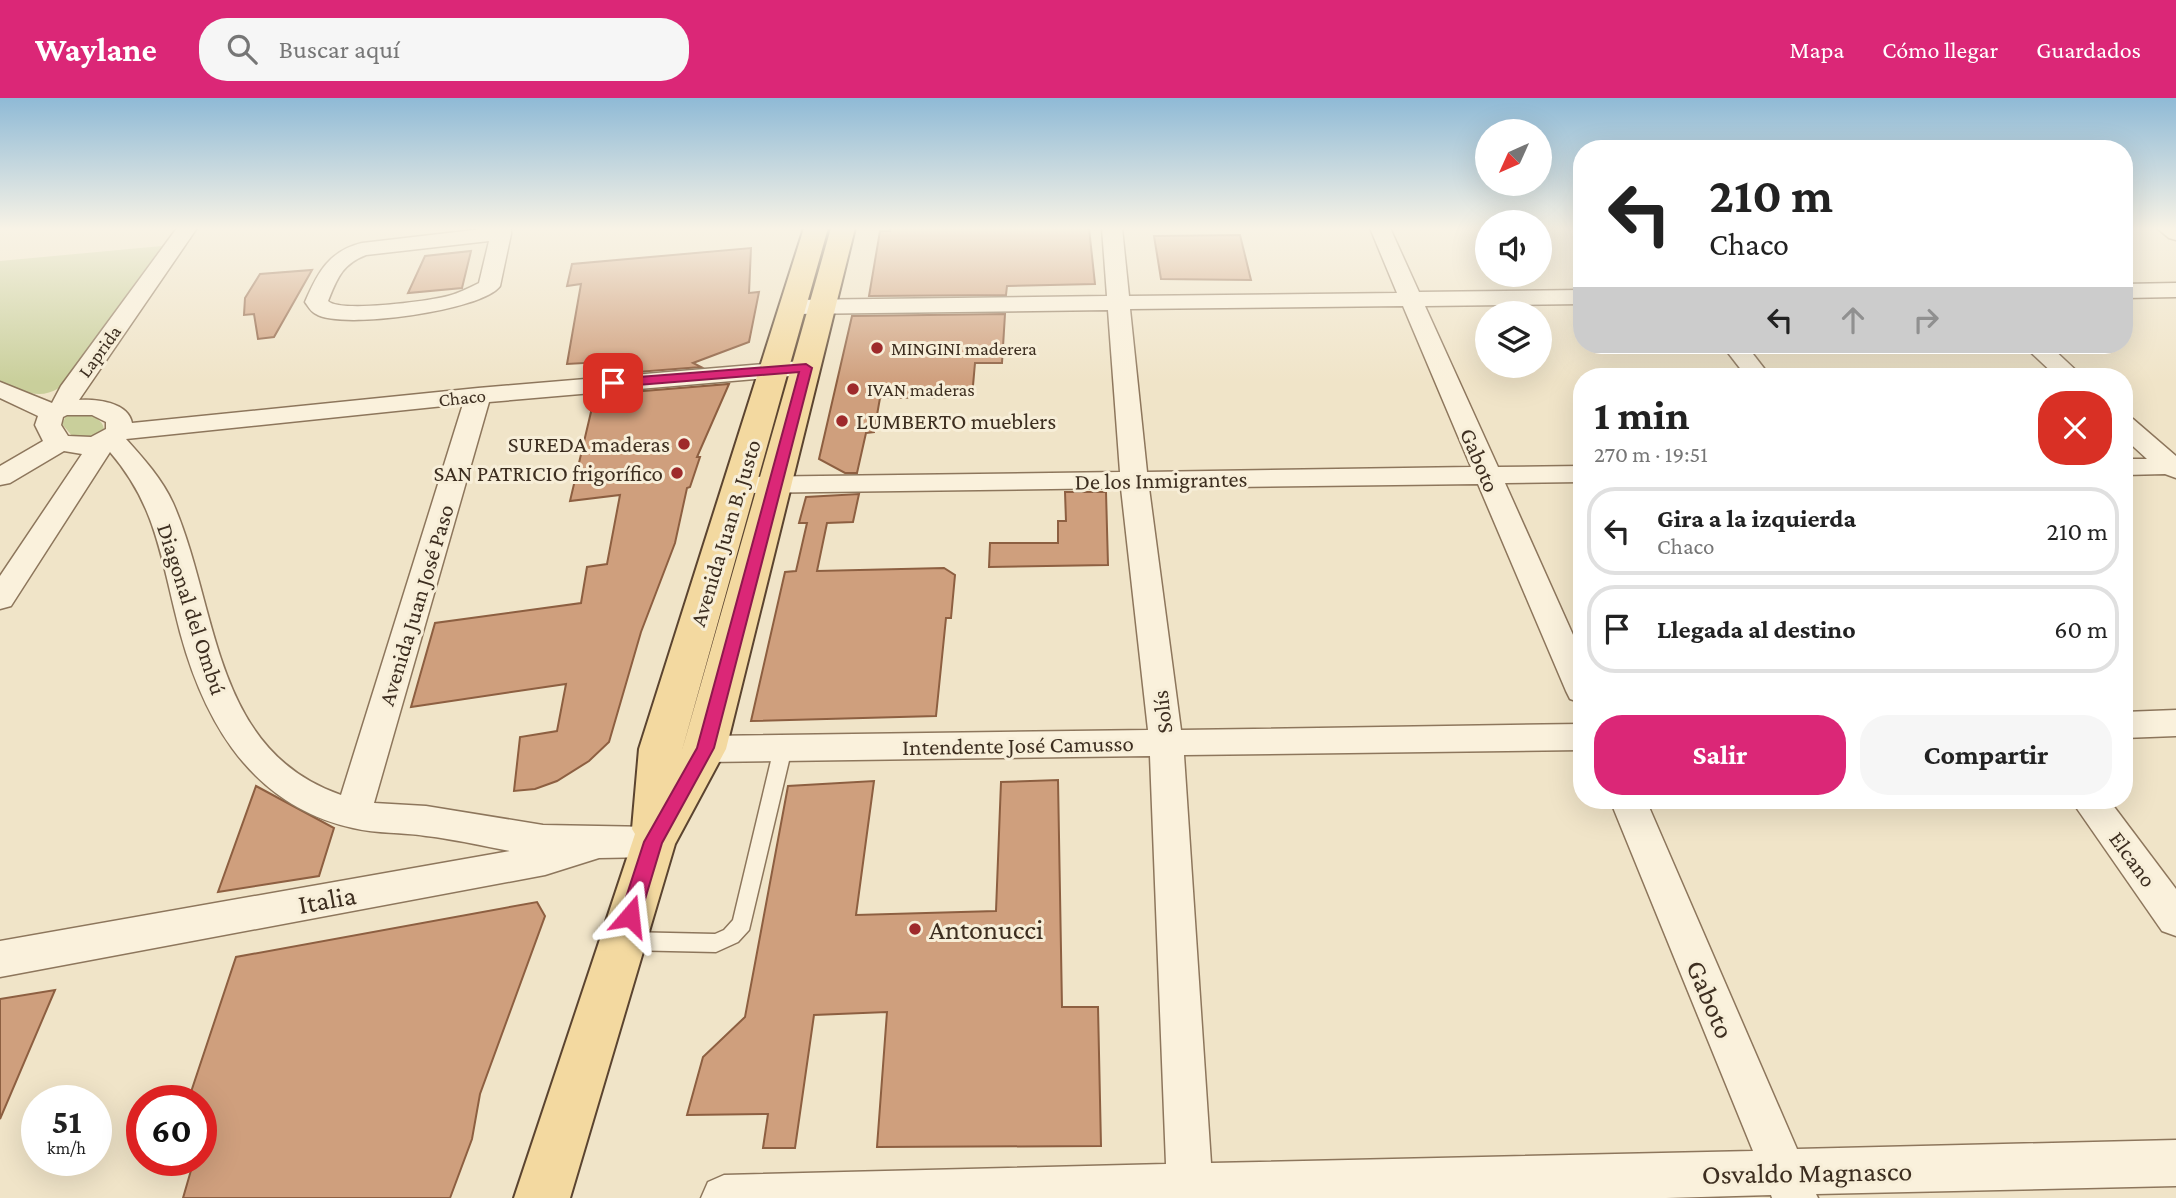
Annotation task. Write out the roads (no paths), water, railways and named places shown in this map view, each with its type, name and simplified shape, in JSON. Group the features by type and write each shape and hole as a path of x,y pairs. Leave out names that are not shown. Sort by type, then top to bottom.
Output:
{"main road":[{"name":"Avenida Juan B. Justo","path":"653,842 660,749 757,485 807,307 811,279"},
{"name":"Avenida Juan B. Justo","path":"807,307 820,279"},
{"name":"Avenida Juan B. Justo","path":"542,1198 653,842 705,748 757,485"}],"street":[{"name":"Laprida","path":"58,410 150,279"},
{"path":"326,279 316,302 324,310 339,313 451,303 473,296 489,286 490,279"},
{"name":"Solís","path":"1115,279 1134,480 1166,743 1189,1192"},
{"name":"Gaboto","path":"1402,279 1573,671"},
{"path":"2133,291 2176,290"},
{"path":"807,307 1573,297"},
{"path":"1741,354 1752,368"},
{"path":"2045,354 2061,368"},
{"name":"Chaco","path":"111,438 478,395 790,368"},
{"name":"Diagonal del Ombú","path":"0,389 58,410 92,407 108,411 119,419 111,438 141,472 153,492 165,524 199,644 220,701 243,743 271,773 306,796 354,814 423,821 527,839 599,843"},
{"name":"Avenida Juan José Paso","path":"354,814 478,395"},
{"path":"58,410 49,419 50,430 61,442 80,448 111,438"},
{"path":"2133,433 2174,468"},
{"path":"0,599 111,438"},
{"path":"0,477 61,442"},
{"path":"2133,467 2174,468"},
{"name":"De los Inmigrantes","path":"757,485 1573,474"},
{"path":"2133,725 2176,723"},
{"name":"Intendente José Camusso","path":"705,748 1573,737"},
{"name":"Gaboto","path":"1632,809 1789,1185"},
{"name":"Elcano","path":"2096,809 2176,919"},
{"name":"Italia","path":"0,959 545,860 599,843 653,842"},
{"name":"Osvaldo Magnasco","path":"724,1198 1789,1185 2176,1163"}],"lane":[{"path":"622,941 716,943 731,936 742,924 783,748"}],"place":[{"name":"MINGINI maderera","path":"877,348"},
{"name":"IVAN maderas","path":"853,389"},
{"name":"LUMBERTO mueblers","path":"842,421"},
{"name":"SUREDA maderas","path":"684,444"},
{"name":"SAN PATRICIO frigorífico","path":"677,473"},
{"name":"Antonucci","path":"915,929"}]}
